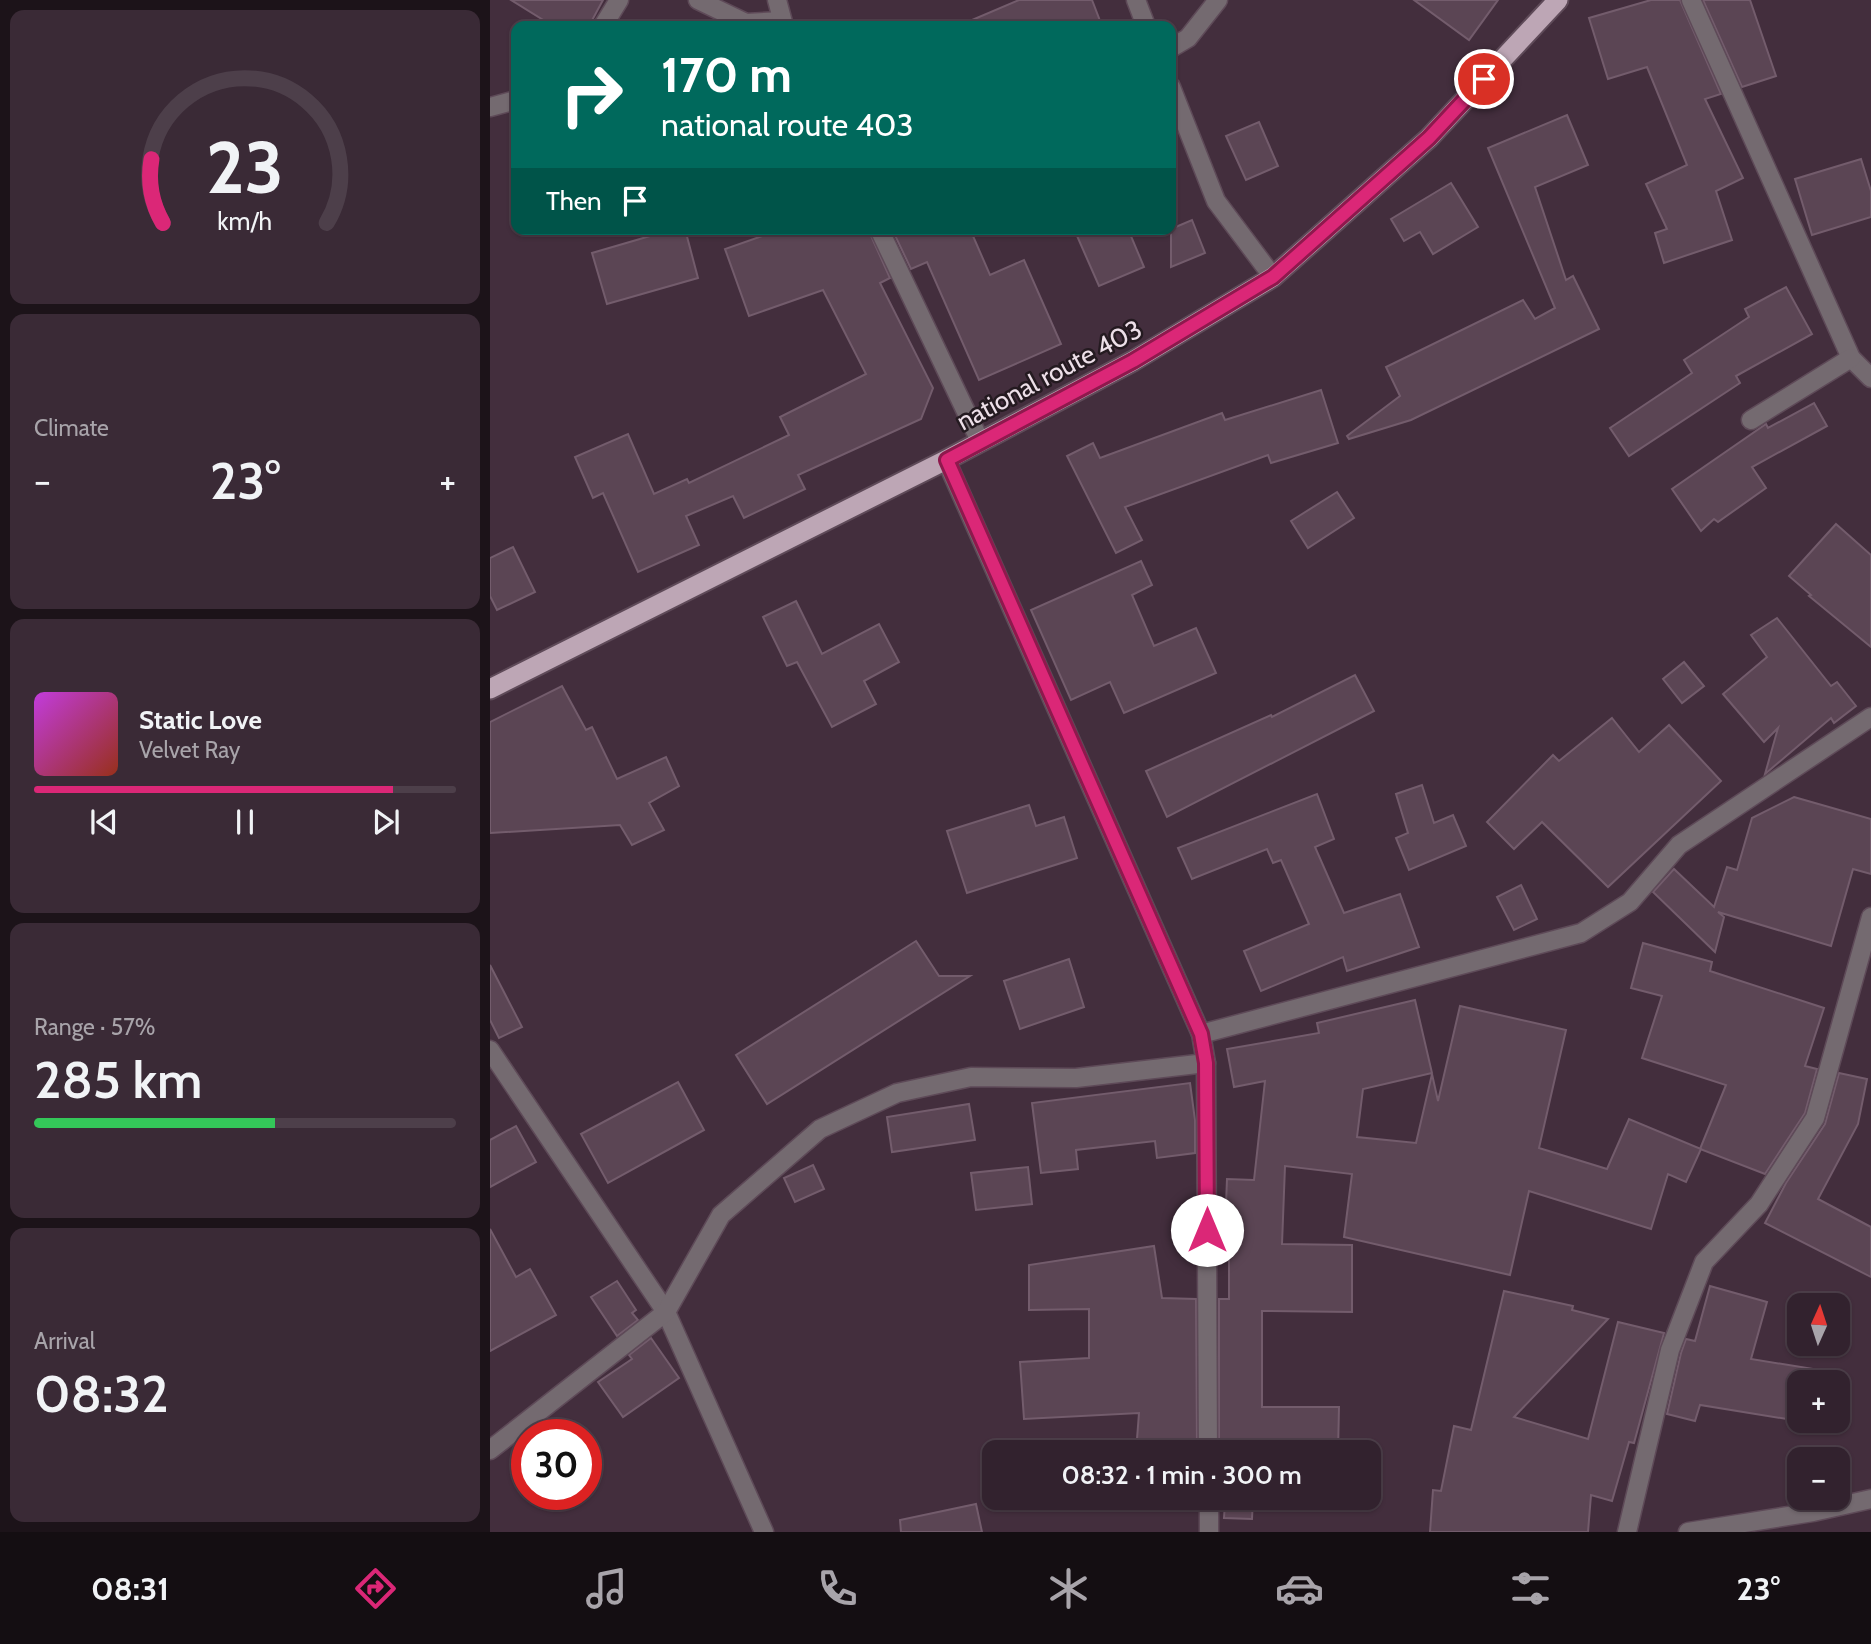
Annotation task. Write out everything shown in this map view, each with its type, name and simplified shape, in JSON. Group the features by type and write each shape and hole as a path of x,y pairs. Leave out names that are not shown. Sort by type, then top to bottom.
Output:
{"highway":[{"name":"national route 403","path":"490,689 947,460 1133,361 1273,277 1429,138 1558,0"}],"street":[{"path":"606,21 619,0"},
{"path":"698,0 742,21"},
{"path":"777,0 782,21"},
{"path":"1136,0 1144,21"},
{"path":"1176,45 1188,38 1218,0"},
{"path":"1692,0 1851,358 1871,378"},
{"path":"1176,100 1216,201 1273,277"},
{"path":"490,107 511,101"},
{"path":"883,235 979,442"},
{"path":"1751,420 1851,358"},
{"path":"947,460 1201,1034 1206,1063 1208,1440"},
{"path":"1201,1034 1581,933 1630,902 1679,845 1871,717"},
{"path":"1627,1532 1670,1350 1704,1262 1759,1204 1815,1118 1871,917"},
{"path":"490,1052 666,1312 764,1532"},
{"path":"490,1450 666,1312 721,1215 820,1129 897,1093 971,1077 1076,1079 1206,1063"},
{"path":"1688,1532 1813,1513 1871,1499"},
{"path":"1209,1510 1209,1532"}],"building":[{"path":"511,0 603,0 592,21 545,21"},
{"path":"1019,0 1092,0 1100,21 970,21"},
{"path":"1414,0 1498,0 1469,40"},
{"path":"1651,0 1680,0 1721,94 1705,99 1743,178 1716,191 1732,240 1664,263 1655,233 1667,229 1646,184 1687,165 1647,67 1608,79 1589,18"},
{"path":"1703,0 1750,0 1776,76 1742,87"},
{"path":"1567,115 1588,165 1535,187 1566,280 1573,276 1599,329 1411,420 1349,439 1347,436 1400,396 1386,367 1523,300 1535,319 1555,308 1488,148"},
{"path":"1259,122 1278,166 1246,180 1226,136"},
{"path":"1861,159 1871,191 1871,217 1812,235 1795,179"},
{"path":"1451,183 1478,227 1433,254 1420,232 1404,241 1391,219"},
{"path":"1192,220 1205,253 1171,267 1171,235 1176,235 1176,227"},
{"path":"654,235 687,235 698,278 607,304 592,253"},
{"path":"765,235 871,235 890,278 880,283 933,388 921,419 798,475 805,489 744,518 733,496 686,516 699,545 638,572 603,493 593,498 575,457 628,434 654,494 687,479 689,483 789,435 780,417 866,374 823,290 749,316 725,249"},
{"path":"895,235 973,235 990,275 1024,260 1061,344 979,380 927,262 911,269"},
{"path":"1077,235 1131,235 1144,267 1099,286"},
{"path":"1786,287 1812,334 1736,376 1740,383 1629,456 1610,428 1692,373 1684,360 1749,317 1745,309"},
{"path":"1321,390 1338,443 1271,463 1268,455 1125,507 1142,540 1116,553 1067,456 1093,443 1100,458 1222,413 1225,420"},
{"path":"1814,403 1827,426 1752,467 1766,488 1718,522 1714,519 1701,531 1672,489 1766,424 1768,428"},
{"path":"1337,492 1354,518 1308,548 1291,521"},
{"path":"1836,524 1871,555 1871,647 1789,576"},
{"path":"513,547 535,592 497,610 490,596 490,558"},
{"path":"1141,561 1152,585 1132,595 1154,646 1196,628 1216,673 1124,713 1110,682 1071,700 1031,610"},
{"path":"796,601 822,654 879,624 899,662 864,681 876,704 832,727 797,662 787,666 763,617"},
{"path":"1777,618 1831,686 1837,682 1856,706 1834,723 1831,718 1765,774 1778,728 1764,742 1723,694 1767,657 1751,635"},
{"path":"1684,662 1704,686 1682,703 1663,679"},
{"path":"1355,675 1374,711 1167,817 1146,771 1271,715 1272,717"},
{"path":"562,686 586,730 592,727 617,779 666,757 679,786 649,803 664,830 632,845 620,825 490,833 490,722"},
{"path":"1612,718 1639,752 1669,725 1721,781 1608,887 1542,822 1514,849 1487,822 1553,755 1559,761"},
{"path":"1422,785 1434,823 1453,815 1466,846 1409,870 1396,838 1408,833 1396,794"},
{"path":"1317,794 1334,839 1315,847 1344,913 1400,894 1419,947 1347,971 1343,957 1261,991 1244,951 1309,924 1281,860 1273,863 1267,849 1192,879 1178,848"},
{"path":"1794,797 1871,819 1871,874 1853,869 1831,946 1718,912 1724,917 1715,952 1653,892 1674,869 1714,907 1727,867 1737,870 1752,818"},
{"path":"1029,805 1036,826 1064,817 1077,858 967,893 947,831"},
{"path":"1521,885 1537,919 1514,930 1497,897"},
{"path":"916,941 939,976 970,976 767,1104 736,1055"},
{"path":"1643,943 1712,962 1710,971 1824,1008 1805,1066 1817,1069 1805,1113 1765,1174 1700,1149 1726,1085 1642,1058 1662,996 1631,988"},
{"path":"1069,959 1084,1007 1020,1029 1004,981"},
{"path":"490,965 522,1027 499,1038 490,1020"},
{"path":"1415,1000 1432,1073 1363,1089 1357,1137 1416,1143 1432,1074 1438,1101 1460,1006 1566,1030 1539,1148 1607,1169 1629,1119 1701,1149 1686,1182 1668,1174 1651,1229 1529,1191 1510,1275 1344,1237 1352,1174 1285,1166 1282,1244 1352,1245 1352,1312 1262,1311 1262,1407 1339,1407 1338,1440 1219,1440 1219,1299 1229,1299 1229,1229 1225,1229 1227,1179 1254,1180 1265,1081 1234,1087 1227,1049 1319,1033 1317,1023"},
{"path":"1839,1073 1867,1079 1858,1124 1818,1199 1871,1227 1871,1277 1765,1223 1786,1183 1825,1124"},
{"path":"678,1082 704,1130 608,1183 581,1134"},
{"path":"1190,1083 1195,1120 1195,1153 1157,1158 1155,1141 1076,1150 1078,1169 1041,1173 1032,1103"},
{"path":"969,1104 975,1140 892,1152 887,1117"},
{"path":"516,1126 536,1162 490,1187 490,1140"},
{"path":"813,1165 824,1189 795,1202 784,1178"},
{"path":"1028,1167 1032,1204 976,1210 971,1173"},
{"path":"490,1229 516,1277 530,1269 556,1315 490,1351"},
{"path":"1154,1246 1162,1298 1196,1299 1197,1440 1137,1440 1139,1413 1024,1419 1020,1362 1089,1358 1089,1309 1029,1310 1029,1265"},
{"path":"617,1281 636,1310 632,1313 638,1320 617,1336 591,1297"},
{"path":"1710,1286 1767,1302 1751,1359 1820,1370 1787,1370 1787,1419 1700,1405 1695,1421 1667,1414 1686,1339 1695,1341"},
{"path":"1504,1291 1573,1306 1572,1310 1608,1319 1514,1417 1588,1439 1618,1322 1664,1333 1634,1443 1629,1442 1612,1501 1591,1495 1588,1532 1430,1532 1433,1490 1441,1491 1454,1426 1471,1430"},
{"path":"651,1338 679,1378 623,1417 598,1382 632,1359 629,1355"},
{"path":"976,1504 982,1532 901,1532 900,1520"},
{"path":"1225,1510 1252,1510 1252,1519 1224,1518"}],"route":[{"path":"1207,1230 1206,1063 1201,1034 947,460 1133,361 1273,277 1429,138 1484,79"}]}
